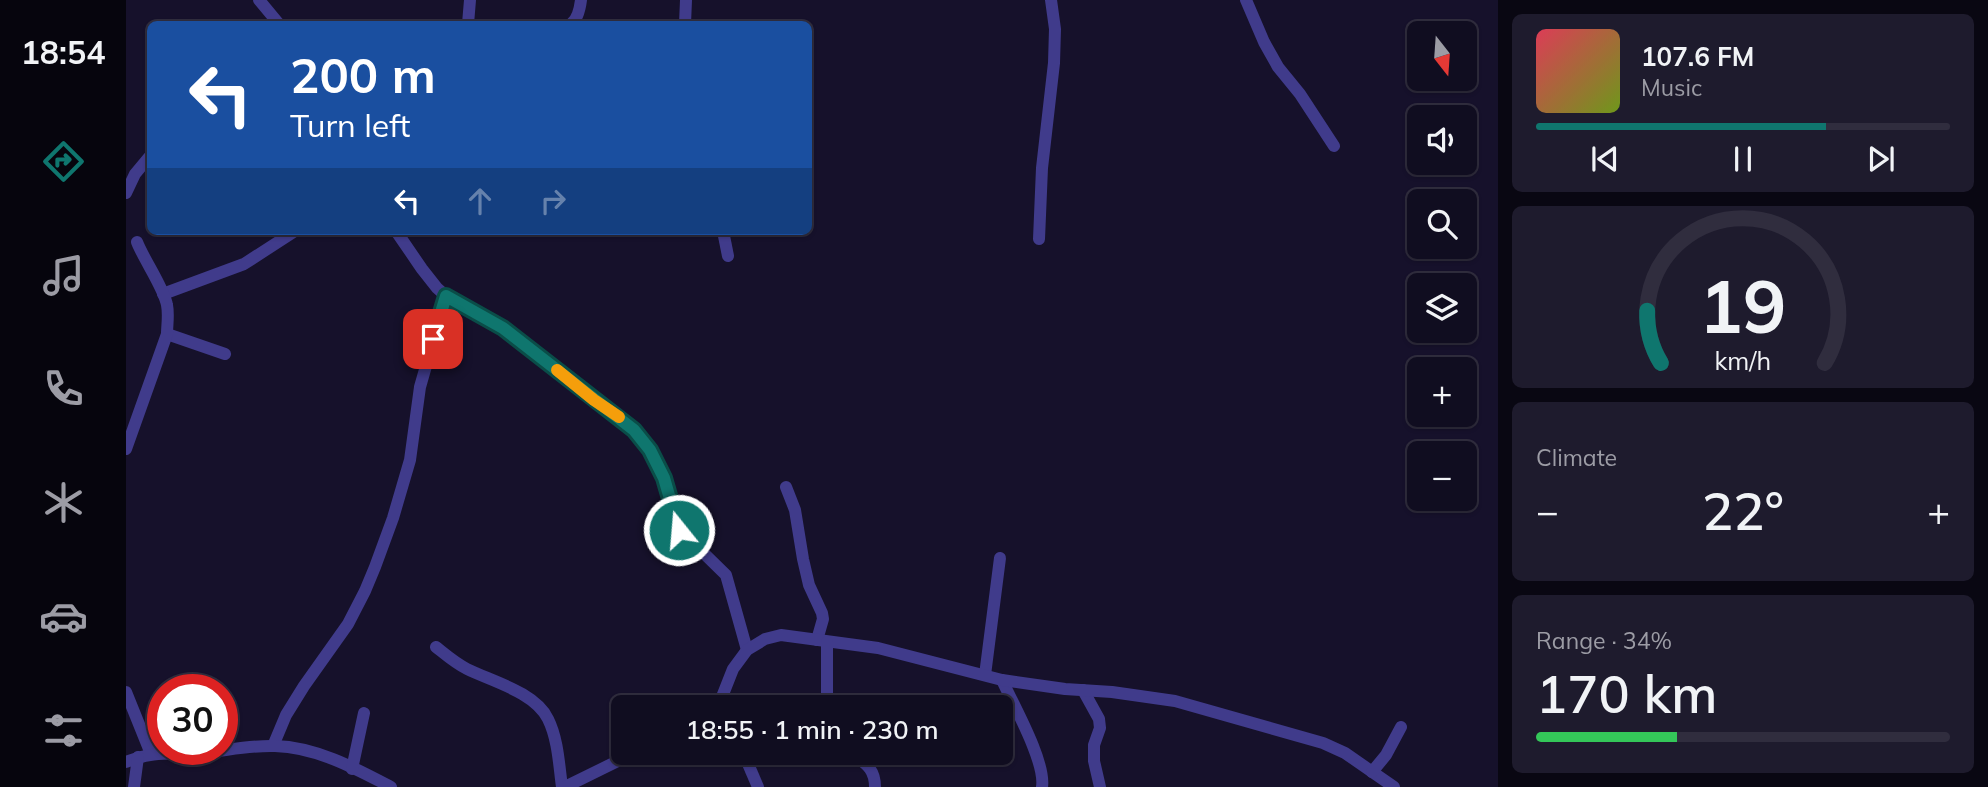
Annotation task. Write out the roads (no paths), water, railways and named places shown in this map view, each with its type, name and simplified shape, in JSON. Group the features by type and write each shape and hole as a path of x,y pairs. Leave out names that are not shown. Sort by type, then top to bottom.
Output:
{"street":[{"path":"259,0 276,21"},
{"path":"468,21 470,0"},
{"path":"575,21 581,0"},
{"path":"685,21 686,0"},
{"path":"1039,239 1042,168 1054,64 1055,29 1051,0"},
{"path":"1246,0 1278,67 1300,94 1334,146"},
{"path":"126,193 135,174 147,160"},
{"path":"163,294 243,264 289,235"},
{"path":"399,235 422,269 446,296 503,328 634,430 650,450 664,478 679,530 726,575 747,650"},
{"path":"724,235 727,256"},
{"path":"126,449 167,334 167,305 136,242"},
{"path":"274,746 286,715 348,624 375,567 410,460 420,387 446,296"},
{"path":"167,334 225,354"},
{"path":"786,487 795,510 809,585 822,613 826,695"},
{"path":"985,675 1000,558"},
{"path":"723,695 733,669 747,650 772,636 878,648 1002,680 1175,701 1323,743 1345,753 1394,787"},
{"path":"436,647 464,668 525,696 543,711 555,742 564,787 611,764"},
{"path":"1002,680 1035,753 1042,787"},
{"path":"1083,690 1099,719 1094,761 1100,787"},
{"path":"126,692 135,710 138,758 134,787"},
{"path":"352,769 364,713"},
{"path":"1372,772 1386,755 1401,727"},
{"path":"138,758 274,746 298,748 338,761 390,787"},
{"path":"749,765 758,787"},
{"path":"866,765 874,775 875,787"}]}
